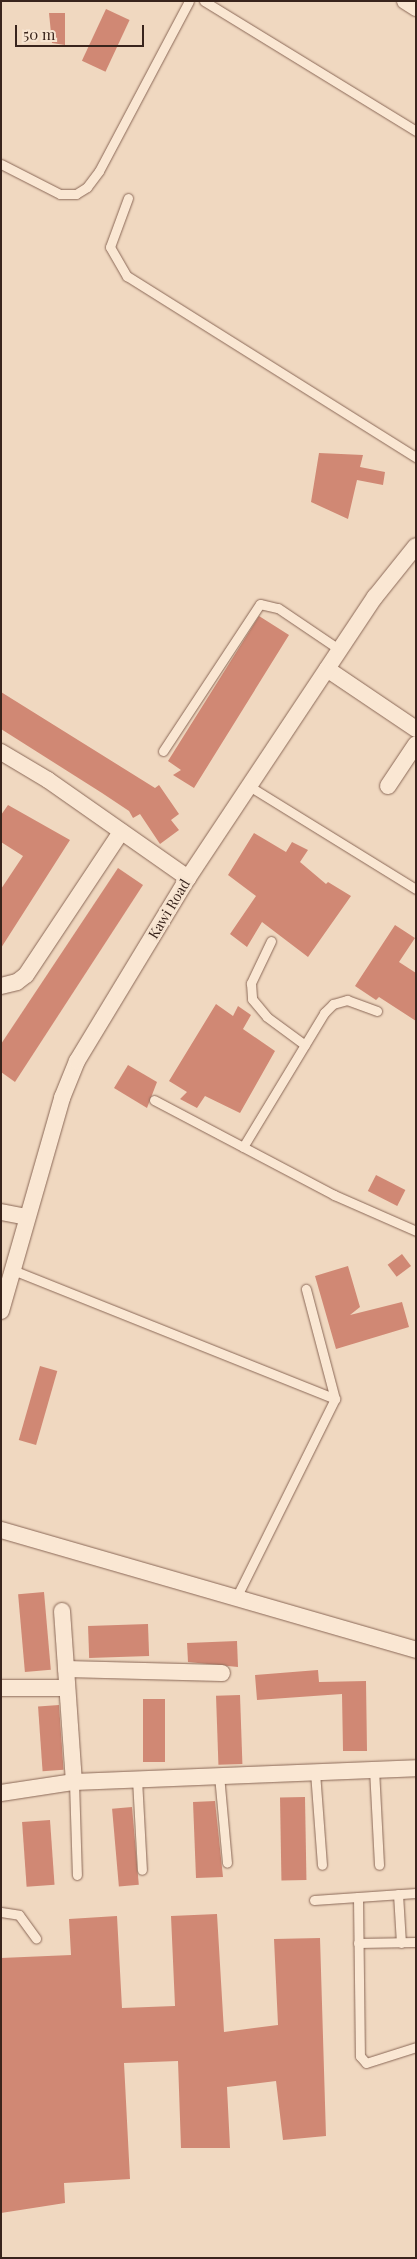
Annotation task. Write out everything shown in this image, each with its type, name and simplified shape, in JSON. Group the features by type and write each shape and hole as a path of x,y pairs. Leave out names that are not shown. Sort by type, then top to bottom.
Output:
{"street":[{"path":"406,1 416,8"},
{"name":"Kawi Road","path":"1,1311 26,1217 62,1098 77,1061 188,878 375,597 416,546"},
{"path":"327,669 416,729"},
{"path":"388,786 416,744"},
{"path":"1,752 48,780 188,878"},
{"path":"1,986 17,982 26,975 121,832"},
{"path":"1,1212 26,1217"},
{"path":"1,1530 416,1650"},
{"path":"62,1611 74,1782"},
{"path":"66,1669 222,1673"},
{"path":"1,1688 67,1688"},
{"path":"1,1792 74,1782 416,1768"}],"lane":[{"path":"1,164 60,194 76,194 87,186 98,171 189,1"},
{"path":"204,1 416,131"},
{"path":"128,198 110,247 127,276 416,457"},
{"path":"163,751 260,604 278,608 340,650"},
{"path":"249,786 416,889"},
{"path":"270,941 251,983 252,999 267,1017 305,1045"},
{"path":"243,1147 305,1045 333,1004 356,1001 377,1011"},
{"path":"154,1100 334,1195 416,1231"},
{"path":"13,1270 334,1399"},
{"path":"236,1598 334,1399 306,1289"},
{"path":"374,1769 379,1865"},
{"path":"315,1772 322,1865"},
{"path":"219,1776 227,1863"},
{"path":"137,1779 142,1870"},
{"path":"74,1782 76,1875"},
{"path":"314,1900 416,1893"},
{"path":"398,1894 401,1943"},
{"path":"358,1897 360,2056 366,2063 416,2047"},
{"path":"1,1912 19,1915 36,1938"},
{"path":"358,1943 416,1942"}],"building":[{"path":"106,9 130,20 105,72 82,61"},
{"path":"49,13 65,13 65,45 52,43"},
{"path":"319,453 363,455 360,467 385,472 383,485 357,480 348,519 311,502"},
{"path":"259,616 289,635 194,788 173,775 181,770 168,761"},
{"path":"1,692 155,788 159,785 179,814 171,820 179,830 160,844 140,814 133,818 129,811 1,729"},
{"path":"8,805 70,840 1,948 1,889 23,856 1,842 1,815"},
{"path":"254,833 286,852 292,842 308,850 300,862 326,884 328,882 351,896 308,957 262,922 247,947 230,934 256,896 228,875"},
{"path":"118,868 143,885 15,1082 1,1072 1,1044"},
{"path":"395,925 415,938 399,962 416,973 416,1021 379,997 376,1000 355,986"},
{"path":"216,1004 233,1016 238,1006 251,1015 243,1029 275,1051 240,1113 205,1096 197,1108 180,1099 187,1092 169,1081"},
{"path":"128,1065 157,1082 147,1108 114,1088"},
{"path":"376,1175 405,1190 397,1206 368,1191"},
{"path":"402,1254 411,1266 397,1277 388,1265"},
{"path":"348,1266 360,1307 350,1315 402,1302 409,1327 336,1349 315,1276"},
{"path":"40,1366 57,1371 36,1445 19,1440"},
{"path":"44,1592 51,1670 25,1672 18,1594"},
{"path":"148,1624 149,1656 89,1658 88,1626"},
{"path":"237,1641 238,1667 188,1662 187,1643"},
{"path":"318,1670 319,1682 366,1681 367,1751 343,1751 342,1694 257,1700 255,1675"},
{"path":"240,1695 242,1764 218,1765 216,1696"},
{"path":"143,1699 165,1699 165,1762 143,1762"},
{"path":"59,1705 64,1770 43,1771 38,1706"},
{"path":"280,1797 305,1797 306,1880 281,1880"},
{"path":"215,1801 223,1877 196,1878 193,1802"},
{"path":"132,1807 139,1885 119,1886 112,1809"},
{"path":"50,1820 55,1885 27,1887 22,1822"},
{"path":"217,1914 224,2032 278,2025 274,1939 320,1938 326,2136 283,2140 276,2081 227,2087 230,2148 181,2148 178,2061 124,2063 130,2179 64,2183 65,2203 1,2213 1,1958 71,1955 69,1919 117,1916 122,2008 175,2006 171,1916"}]}
